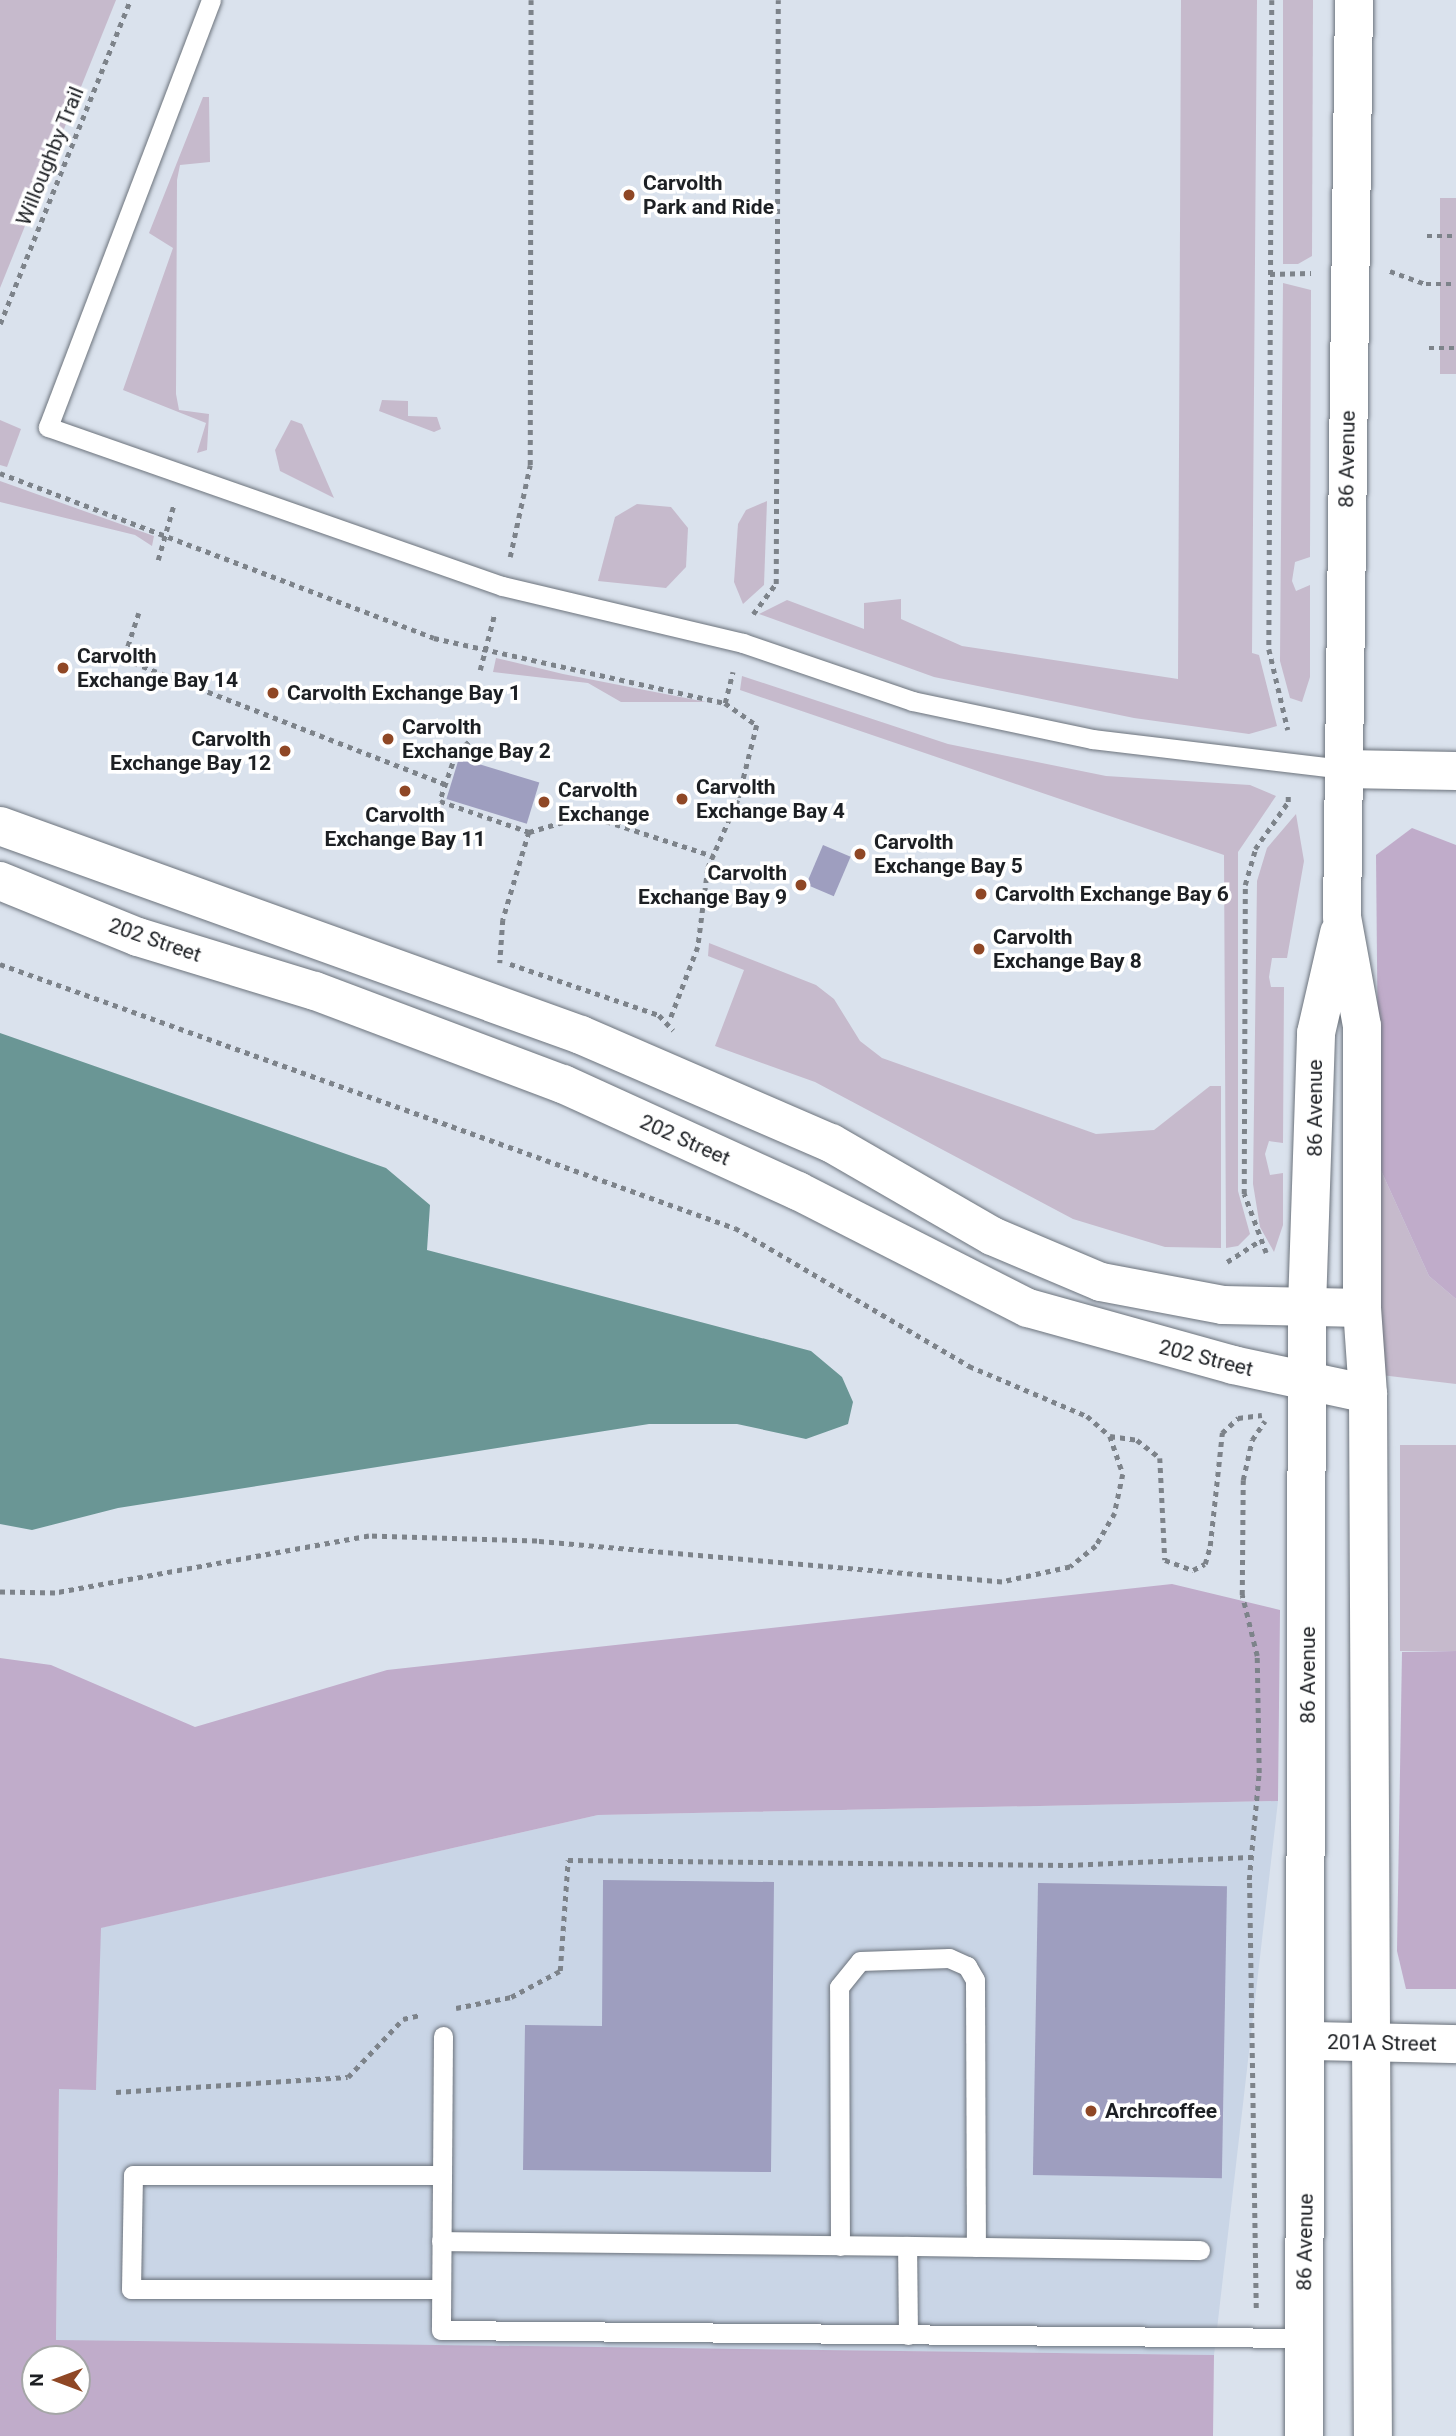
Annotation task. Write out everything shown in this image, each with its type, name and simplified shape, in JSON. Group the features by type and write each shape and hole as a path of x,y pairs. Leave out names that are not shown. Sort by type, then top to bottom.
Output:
{"main road":[{"name":"86 Avenue","path":"1354,0 1342,917 1362,1026 1362,1308 1368,1394 1374,2043 1373,2436"},
{"path":"1344,769 1456,771"},
{"path":"0,826 581,1035 831,1143 992,1236 1101,1282 1223,1305 1362,1308"},
{"name":"202 Street","path":"0,881 138,937 315,991 563,1084 798,1191 1028,1308 1307,1382 1368,1394"},
{"name":"86 Avenue","path":"1304,2436 1308,2041 1307,1307 1316,1033 1342,917"},
{"name":"201A Street","path":"1308,2041 1456,2045"}],"lane":[{"path":"211,0 48,427 502,586 743,643 912,701 1092,738 1344,769"},
{"path":"840,2246 839,1987 860,1961 949,1958 967,1966 975,1980 976,2247"},
{"path":"443,2036 441,2330 1304,2338"},
{"path":"441,2289 131,2289 133,2175 442,2175"},
{"path":"441,2241 1200,2250"},
{"path":"907,2246 908,2335"}],"path":[{"name":"Willoughby Trail","path":"0,324 130,0"},
{"path":"481,670 530,465 531,0"},
{"path":"754,611 776,584 778,0"},
{"path":"1272,0 1269,649 1273,685 1288,715"},
{"path":"1427,236 1456,236"},
{"path":"1381,271 1401,271 1426,284 1456,284"},
{"path":"1270,274 1309,273"},
{"path":"1429,348 1456,348"},
{"path":"0,473 163,540 434,638 725,704 757,725 738,800 713,856 698,947 670,1020"},
{"path":"158,560 182,476"},
{"path":"139,613 124,659 445,784"},
{"path":"469,742 456,754 440,801 529,832 587,815 713,856"},
{"path":"1268,1256 1244,1194 1245,886 1255,849 1288,802"},
{"path":"500,964 503,920 529,832"},
{"path":"0,964 735,1228 969,1366 1087,1416 1110,1436 1123,1474 1115,1513 1096,1546 1070,1567 1037,1578 1002,1582 537,1541 369,1536 55,1594 0,1592"},
{"path":"524,964 659,1015"},
{"path":"1110,1436 1137,1440 1160,1458 1165,1560 1193,1570 1205,1564 1210,1546 1222,1433 1238,1418 1269,1415 1252,1440 1243,1480 1242,1595 1257,1656 1259,1773 1250,1857 1256,2306"},
{"path":"444,2011 511,1997 560,1971 568,1860 1068,1865 1250,1857"},
{"path":"116,2092 348,2077 403,2019 430,2013"}],"shaded area":[{"path":"0,0 116,0 0,288"},
{"path":"1181,0 1257,0 1252,653 1259,655 1277,726 1249,734 1134,718 934,677 759,614 787,600 864,629 864,603 901,599 901,619 962,646 1178,679"},
{"path":"1283,0 1313,0 1312,256 1298,264 1283,264"},
{"path":"203,97 209,97 210,162 180,165 177,180 176,394 179,410 209,414 207,450 197,453 206,423 123,390 173,248 149,233"},
{"path":"1440,198 1456,198 1456,374 1440,374"},
{"path":"1283,283 1311,290 1310,557 1295,562 1292,581 1296,591 1310,585 1310,677 1302,702 1290,698 1280,661"},
{"path":"382,400 408,401 408,416 437,417 441,429 434,432 379,411"},
{"path":"0,420 21,429 7,467 0,465"},
{"path":"291,420 302,424 334,498 280,471 275,450"},
{"path":"0,481 154,536 152,546 135,535 0,502"},
{"path":"767,501 764,585 743,604 734,582 738,524 746,510"},
{"path":"637,504 671,507 688,528 686,567 666,588 598,581 615,517"},
{"path":"496,658 706,702 621,702 588,683 493,672"},
{"path":"742,676 948,744 1106,776 1250,785 1276,796 1238,852 1238,1191 1250,1234 1238,1246 1226,1248 1224,855 740,690"},
{"path":"1296,814 1304,861 1287,958 1272,958 1269,977 1271,987 1284,987 1283,1143 1269,1141 1265,1154 1270,1175 1283,1173 1283,1225 1274,1252 1260,1227 1253,1184 1257,881 1267,848"},
{"path":"1412,828 1456,845 1456,1299 1429,1276 1379,1166 1376,855"},
{"path":"709,943 816,985 834,999 860,1041 882,1058 1096,1134 1154,1130 1210,1086 1221,1086 1221,1248 1165,1247 1073,1219 815,1082 715,1046 744,970 708,956"},
{"path":"0,1033 386,1168 430,1205 427,1250 811,1351 842,1377 853,1402 848,1424 806,1439 737,1424 649,1424 118,1508 32,1530 0,1524"},
{"path":"1379,1166 1429,1276 1456,1299 1456,1384 1381,1375"},
{"path":"1400,1445 1456,1445 1456,1651 1400,1651"},
{"path":"1172,1584 1280,1610 1278,1801 598,1815 101,1928 96,2090 59,2089 56,2340 1214,2355 1213,2436 0,2436 0,1658 51,1665 195,1727 387,1670"},
{"path":"1456,1651 1456,1989 1406,1989 1397,1951 1402,1652"},
{"path":"1278,1801 1214,2355 56,2341 59,2088 96,2089 100,1928 598,1815"}],"building":[{"path":"459,758 539,783 527,824 446,799"},
{"path":"823,845 851,857 834,896 806,885"},
{"path":"603,1880 774,1882 771,2172 523,2170 525,2025 602,2026"},
{"path":"1038,1883 1227,1886 1222,2178 1033,2175"}],"place":[{"name":"Carvolth Park and Ride","path":"629,195"},
{"name":"Carvolth Exchange Bay 14","path":"63,668"},
{"name":"Carvolth Exchange Bay 1","path":"273,693"},
{"name":"Carvolth Exchange Bay 2","path":"388,739"},
{"name":"Carvolth Exchange Bay 12","path":"285,751"},
{"name":"Carvolth Exchange Bay 11","path":"405,791"},
{"name":"Carvolth Exchange Bay 4","path":"682,799"},
{"name":"Carvolth Exchange","path":"544,802"},
{"name":"Carvolth Exchange Bay 5","path":"860,854"},
{"name":"Carvolth Exchange Bay 9","path":"801,885"},
{"name":"Carvolth Exchange Bay 6","path":"981,894"},
{"name":"Carvolth Exchange Bay 8","path":"979,949"},
{"name":"Archrcoffee","path":"1091,2111"}]}
